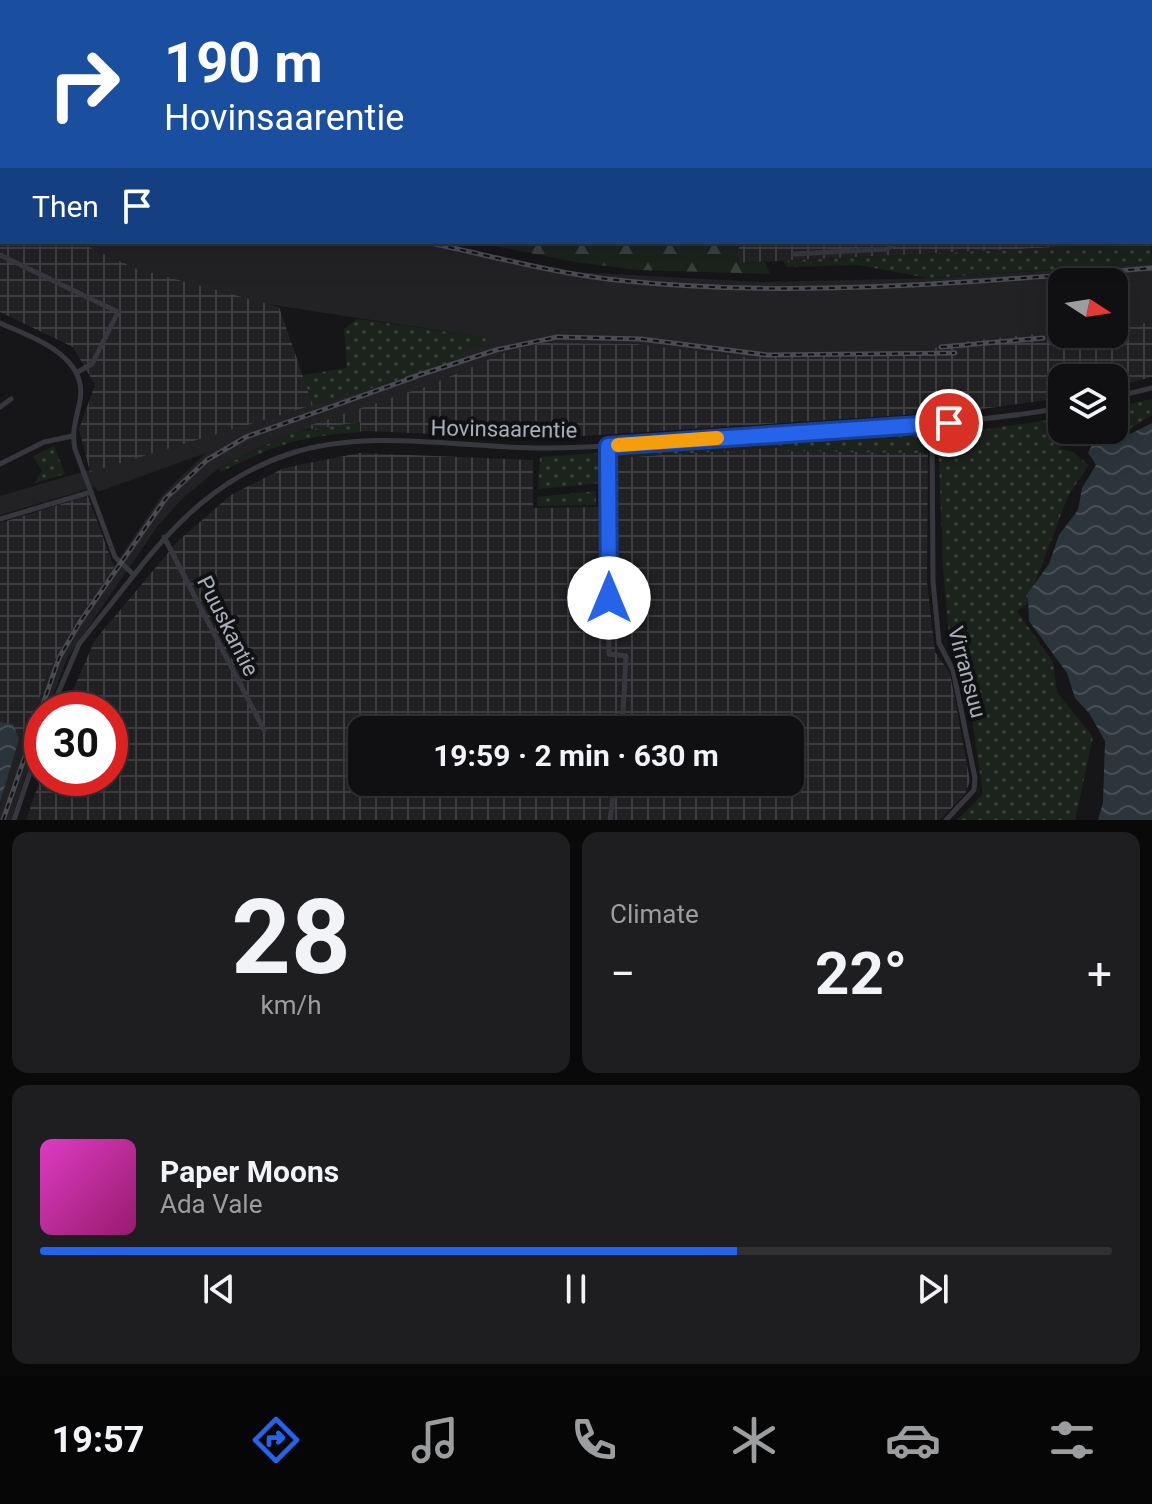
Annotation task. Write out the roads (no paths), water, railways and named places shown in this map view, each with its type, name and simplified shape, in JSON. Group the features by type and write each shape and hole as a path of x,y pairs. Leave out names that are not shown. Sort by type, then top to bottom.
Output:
{"street":[{"path":"794,254 887,249 893,245"},
{"path":"0,255 118,312 92,364 76,373"},
{"path":"0,323 58,352 76,373 80,399 73,436 75,449 115,557 134,575"},
{"path":"1128,394 1152,388"},
{"path":"0,407 11,399"},
{"name":"Hovinsaarentie","path":"59,692 79,644 164,537 225,484 274,460 320,446 363,441 546,448 608,446 932,424 1048,410"},
{"name":"Virransuu","path":"932,424 933,582 939,643 953,670 975,778 974,790 946,820"},
{"path":"0,464 44,442 73,436"},
{"path":"608,446 609,654 626,656 623,716"},
{"path":"0,519 91,492"},
{"name":"Puuskantie","path":"164,537 264,730"},
{"path":"14,820 24,790"},
{"path":"610,820 613,796"}],"water":[{"path":"1152,423 1152,820 1098,820 1103,803 1105,741 1089,713 1075,698 1067,673 1029,621 1028,593 1049,564 1059,535 1078,510 1082,488 1096,465 1088,453 1092,444 1128,444 1128,434"},
{"path":"0,722 13,724 19,739 0,802"}],"railway":[{"path":"434,244 592,277 683,286 884,286 1152,268"},
{"path":"407,379 496,350 557,337 641,339 767,355 955,353"},
{"path":"941,347 1043,338"},
{"path":"3,820 59,658 80,622 166,498 207,460 246,437 415,377"}]}
